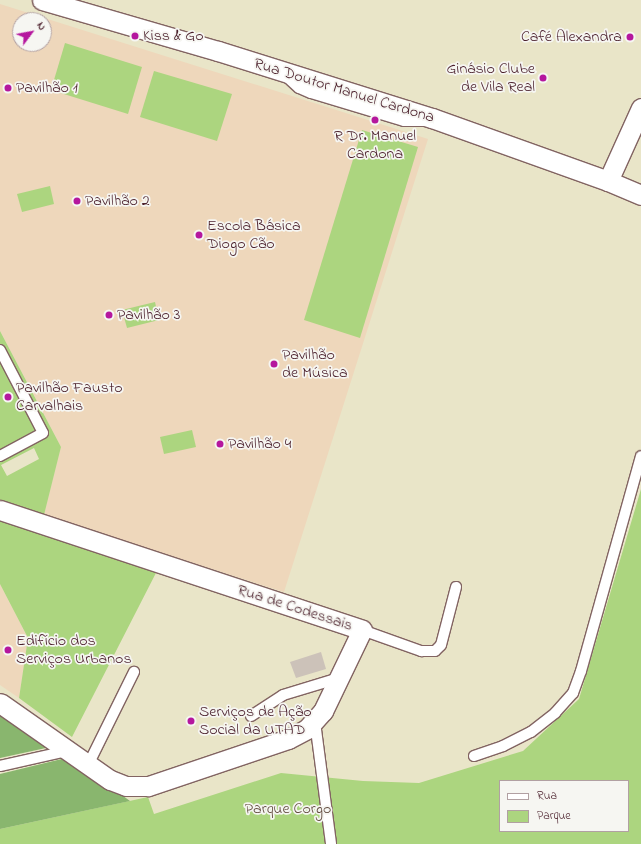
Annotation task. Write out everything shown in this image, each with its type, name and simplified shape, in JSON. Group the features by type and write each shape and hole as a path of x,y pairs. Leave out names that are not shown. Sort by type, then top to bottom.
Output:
{"street":[{"name":"Rua Doutor Manuel Cardona","path":"42,0 281,71 432,118 608,180 641,195"},
{"path":"608,180 641,108"},
{"name":"Rua de Codessais","path":"0,510 362,630 339,678 315,722 301,733 288,739 148,786 133,787 119,784 67,751 0,702"}],"lane":[{"path":"0,350 43,433 0,456"},
{"path":"474,756 504,746 530,732 555,713 573,692 582,671 641,456"},
{"path":"362,630 420,651 435,651 441,645 456,587"},
{"path":"88,765 134,672"},
{"path":"252,716 283,695 339,678"},
{"path":"315,722 331,844"},
{"path":"0,766 67,751"}],"shaded area":[{"name":"Escola Básica Diogo Cão","path":"0,4 25,12 12,12 12,52 52,52 52,20 428,139 284,592 44,515 61,447 0,331"},
{"path":"0,584 28,638 19,698 0,685"},
{"path":"321,652 326,669 296,678 290,662"}],"green space":[{"path":"65,43 142,67 128,114 51,90"},
{"path":"154,71 232,94 217,141 140,117"},
{"path":"362,130 418,147 360,338 304,320"},
{"path":"50,186 54,204 22,212 17,194"},
{"path":"155,302 159,320 127,328 122,310"},
{"path":"0,331 61,447 44,515 0,501","holes":["34,448 39,459 7,476 1,465"]},
{"path":"192,430 196,447 164,454 160,437"},
{"name":"Parque Corgo","path":"641,489 641,844 0,844 0,829 148,797 154,814 281,773 363,781 419,783 523,751 579,699"},
{"path":"0,521 158,569 72,737 19,698 28,638 0,584"},
{"path":"0,708 55,746 0,758"},
{"path":"70,757 130,801 0,829 0,774"}],"place":[{"name":"Kiss & Go","path":"135,36"},
{"name":"Café Alexandra","path":"630,37"},
{"name":"Ginásio Clube de Vila Real","path":"543,78"},
{"name":"Pavilhão 1","path":"8,88"},
{"name":"R Dr. Manuel Cardona","path":"375,120"},
{"name":"Pavilhão 2","path":"77,201"},
{"name":"Escola Básica Diogo Cão","path":"199,235"},
{"name":"Pavilhão 3","path":"109,315"},
{"name":"Pavilhão de Música","path":"274,364"},
{"name":"Pavilhão Fausto Carvalhais","path":"8,397"},
{"name":"Pavilhão 4","path":"220,444"},
{"name":"Edifício dos Serviços Urbanos","path":"8,650"},
{"name":"Serviços de Ação Social da UTAD","path":"191,721"}]}
